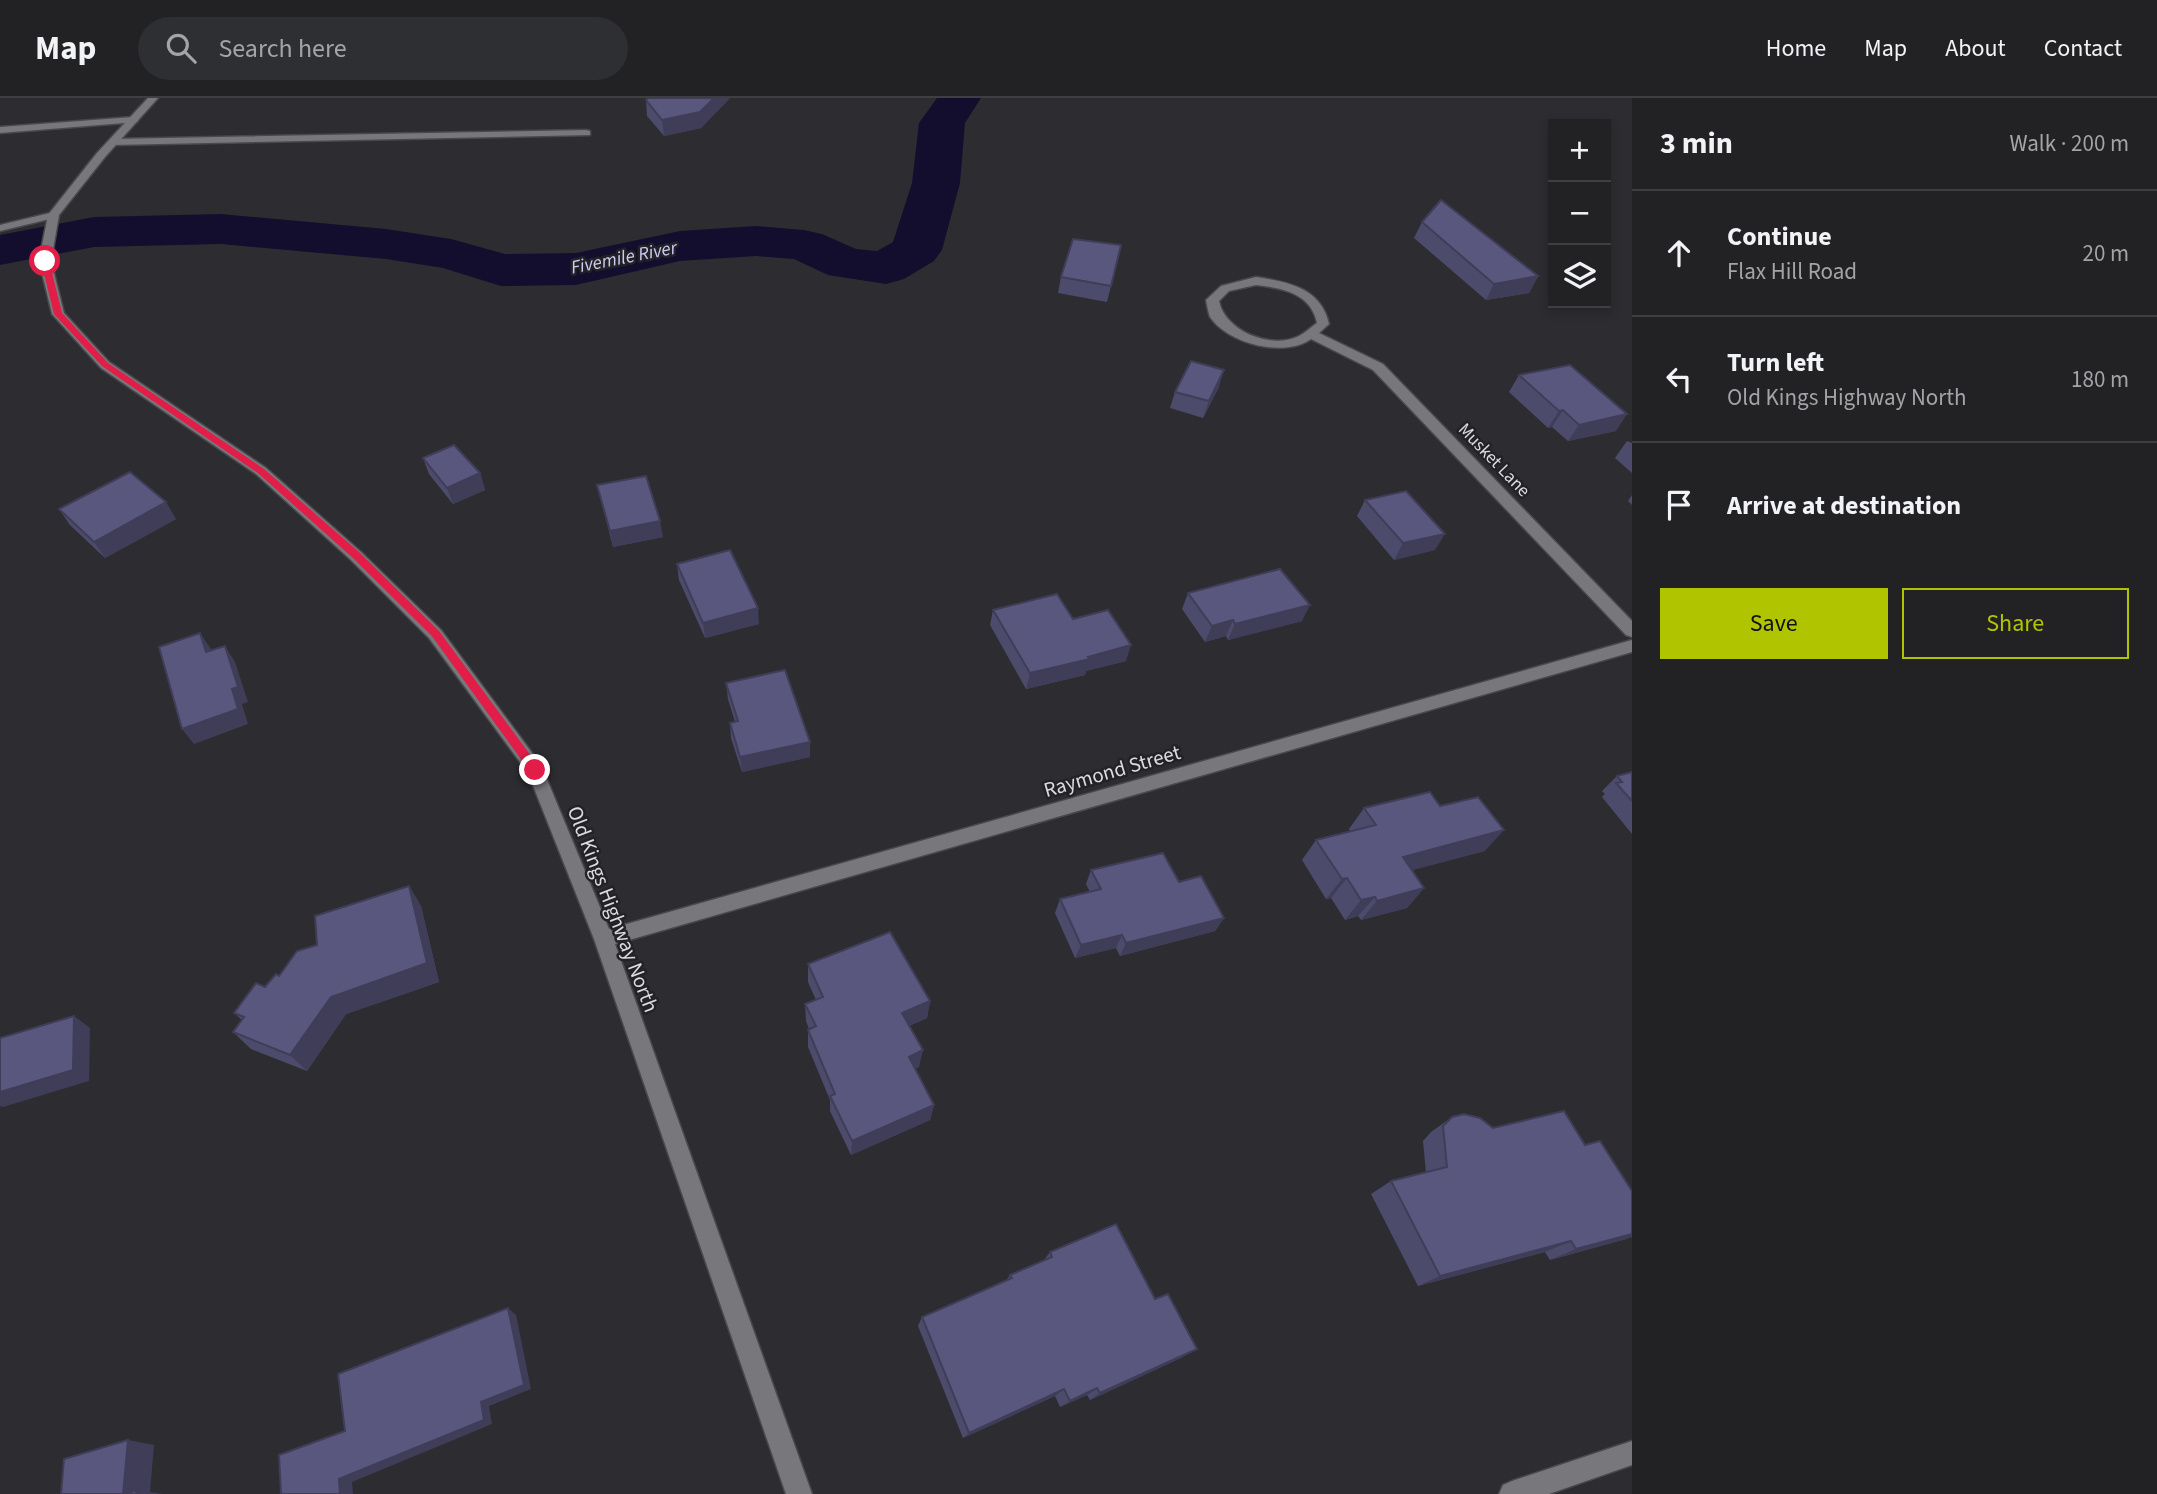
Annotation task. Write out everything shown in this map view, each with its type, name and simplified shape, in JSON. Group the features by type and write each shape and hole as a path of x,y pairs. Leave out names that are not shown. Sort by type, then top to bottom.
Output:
{"main road":[{"path":"0,228 54,215 113,142 153,98"},
{"path":"0,130 133,120"},
{"path":"113,142 586,133"},
{"name":"Old Kings Highway North","path":"54,215 45,261 58,314 105,365 261,471 356,555 435,634 535,770 604,939 799,1494"},
{"path":"1266,282 1297,290 1313,300 1322,312 1323,324 1314,335 1299,342 1278,344 1255,341 1234,333 1219,323 1211,310 1212,299 1220,289 1236,283 1266,282"},
{"name":"Musket Lane","path":"1314,335 1378,368 1632,631"},
{"name":"Raymond Street","path":"604,939 1632,646"},
{"path":"1512,1494 1632,1453"}],"building":[{"path":"714,98 700,112 662,120 646,100"},
{"path":"1441,200 1538,276 1494,284 1422,222"},
{"path":"1073,239 1121,245 1111,286 1061,277"},
{"path":"1191,361 1224,370 1209,401 1175,392"},
{"path":"1570,365 1627,414 1579,425 1519,375"},
{"path":"454,445 480,473 447,488 423,458"},
{"path":"130,472 166,502 94,542 59,509"},
{"path":"646,476 660,521 610,531 597,485"},
{"path":"1406,491 1445,534 1403,543 1365,500"},
{"path":"730,550 758,608 703,623 677,564"},
{"path":"1280,569 1310,605 1235,624 1233,620 1212,626 1188,593"},
{"path":"1057,594 1073,619 1108,610 1131,645 1088,657 1090,659 1030,673 993,610"},
{"path":"200,633 206,652 225,646 238,687 232,689 238,709 182,729 159,647"},
{"path":"785,670 810,742 740,757 730,723 738,721 726,683"},
{"path":"1632,772 1632,801 1616,783 1622,782 1617,776"},
{"path":"1430,792 1440,806 1478,797 1504,830 1403,857 1424,888 1377,901 1375,897 1361,900 1347,878 1342,879 1316,840 1376,825 1364,808"},
{"path":"1163,853 1179,882 1201,876 1224,918 1126,943 1122,935 1081,945 1060,899 1101,889 1091,870"},
{"path":"409,886 427,963 331,997 290,1055 233,1032 244,1017 234,1013 256,983 265,987 276,974 279,976 297,951 317,945 315,916"},
{"path":"890,932 930,1001 902,1013 923,1050 909,1057 934,1105 852,1141 830,1096 835,1094 808,1030 816,1026 805,1004 823,997 808,964"},
{"path":"74,1016 73,1070 0,1092 0,1038"},
{"path":"1564,1111 1585,1145 1600,1141 1632,1191 1632,1234 1576,1249 1571,1241 1440,1276 1391,1181 1447,1167 1443,1126 1452,1117 1464,1114 1480,1118 1493,1128"},
{"path":"1116,1224 1155,1299 1168,1294 1197,1349 1100,1393 1097,1388 1070,1401 1064,1389 969,1433 922,1317 1012,1278 1010,1275 1052,1257 1050,1252"},
{"path":"508,1308 524,1385 481,1402 484,1420 339,1479 340,1494 281,1494 279,1455 345,1431 338,1374"},
{"path":"128,1440 123,1494 61,1494 64,1459"}],"waterway":[{"name":"Fivemile River","path":"0,250 94,232 221,229 386,244 451,254 501,270 576,269 680,246 756,241 804,245 846,264 886,268 916,250 936,183 942,123 959,98"}],"route":[{"path":"45,261 58,314 105,365 261,471 356,555 435,634 535,770"}]}
